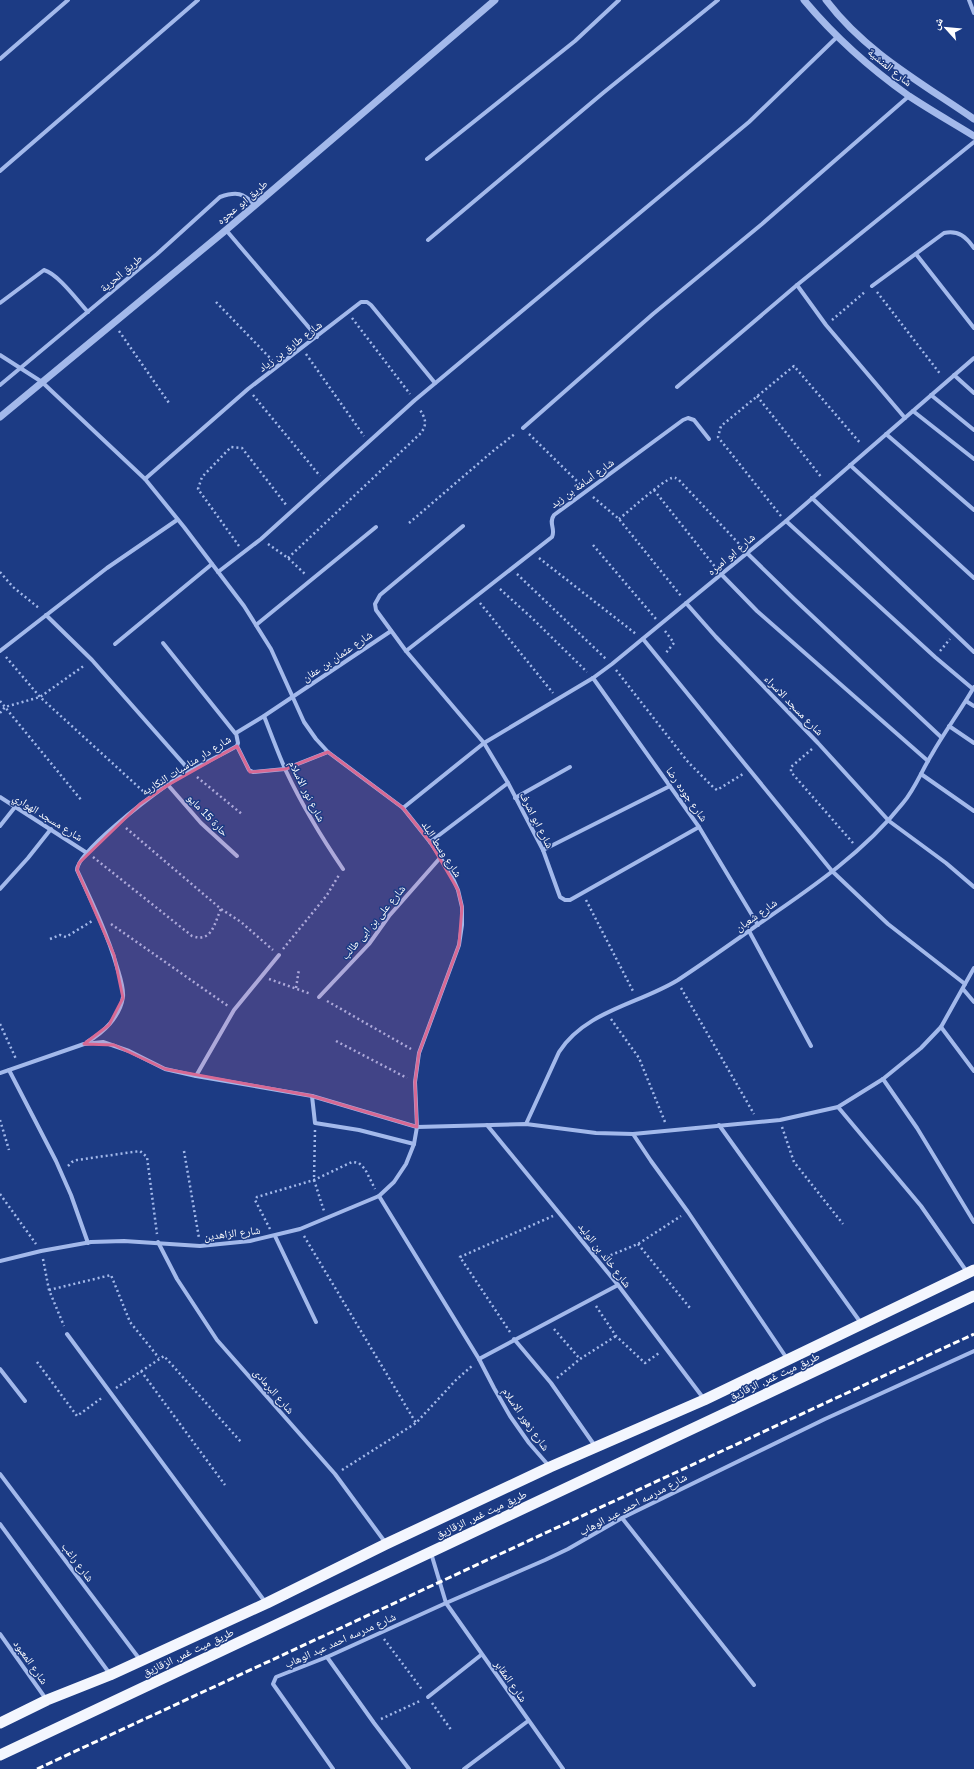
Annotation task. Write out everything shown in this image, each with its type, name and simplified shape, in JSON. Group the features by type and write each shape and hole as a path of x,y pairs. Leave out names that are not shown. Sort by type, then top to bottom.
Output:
{"highway":[{"name":"طريق ميت غمر, الزقازيق","path":"0,1723 47,1700 110,1675 267,1604 386,1544 550,1468 704,1400 971,1272"},
{"name":"طريق ميت غمر, الزقازيق","path":"0,1755 974,1296"}],"street":[{"path":"0,59 68,0"},
{"path":"0,171 198,0"},
{"name":"طريق ابو عجوه","path":"0,417 256,205 495,0"},
{"path":"427,159 574,41 619,0"},
{"path":"428,240 597,98 718,0"},
{"name":"شارع المنشية","path":"804,0 837,37 909,96 974,136"},
{"path":"969,0 974,14"},
{"name":"شارع المنشية","path":"830,1 866,42 888,61 911,78 974,119"},
{"path":"218,572 261,540 325,483 368,441 435,383 749,122 837,37"},
{"path":"523,428 653,314 762,224 909,96"},
{"path":"677,387 798,284 974,142"},
{"name":"طريق الحرية","path":"0,385 157,254 220,197 237,193 246,196 256,205"},
{"path":"226,230 317,337"},
{"path":"872,286 944,232 950,231 965,237 974,248"},
{"path":"916,254 974,328"},
{"path":"0,303 44,270 49,271 88,312"},
{"path":"798,284 826,325 905,418"},
{"name":"شارع طارق بن زياد","path":"144,479 248,389 302,349 361,302 369,303 435,383"},
{"name":"شارع وسط البلد","path":"0,356 42,382 144,479 244,606 271,649 304,722 316,740 328,752 403,808 430,842 450,872 458,890 462,907 462,924 457,951 419,1053 416,1082 417,1127"},
{"name":"شارع ابو اميره","path":"403,808 484,743 558,700 612,664 786,521 974,358"},
{"path":"954,376 974,393"},
{"path":"931,395 974,430"},
{"path":"913,411 974,459"},
{"name":"شارع أسامة بن زيد","path":"406,651 553,535 551,523 554,515 686,419 694,420 709,440"},
{"path":"886,434 974,510"},
{"path":"850,465 974,578"},
{"path":"812,498 974,652"},
{"path":"0,651 107,568 177,520"},
{"path":"786,521 935,657 973,688"},
{"name":"شارع ابو اشرف","path":"463,526 380,595 376,604 376,610 406,651 484,743 508,783 543,850 560,896 565,900 570,900 699,827"},
{"path":"256,626 376,527"},
{"path":"747,553 792,598 941,737"},
{"path":"115,644 212,564"},
{"path":"721,574 757,611 928,761"},
{"name":"شارع مسجد الاسراء","path":"686,603 716,637 818,743 888,821 946,863 974,887"},
{"path":"46,615 92,660 190,771"},
{"name":"شارع عثمان بن عفان","path":"293,697 390,631"},
{"path":"643,639 832,872 888,924 965,984"},
{"path":"163,643 235,733"},
{"name":"شارع جوده رضا","path":"593,678 699,827 758,925"},
{"name":"شارع شعبان","path":"526,1124 559,1052 577,1030 607,1013 638,1001 677,980 832,872 888,821 905,802 941,737 966,701 973,688"},
{"name":"شارع دار مناسبات النكاريه","path":"84,1044 98,1036 109,1025 123,998 122,985 115,961 99,916 77,870 78,863 120,822 150,797 190,771 237,746 238,742 235,733 293,697"},
{"path":"966,701 974,706"},
{"name":"شارع نور الاسلام","path":"264,716 285,769 312,820 343,869"},
{"path":"949,726 974,743"},
{"path":"237,746 251,772 285,769 328,752"},
{"path":"515,798 570,766"},
{"path":"921,774 974,811"},
{"path":"430,842 508,783"},
{"name":"حارة 15 مايو","path":"168,785 201,823 237,856"},
{"path":"543,850 670,786"},
{"name":"شارع مسجد الهواري","path":"0,797 87,853"},
{"path":"0,826 16,807"},
{"path":"0,889 28,858 51,829"},
{"name":"شارع على بن ابى طالب","path":"319,997 369,944 389,916 440,858"},
{"path":"749,931 811,1046"},
{"path":"196,1076 234,1010 279,955"},
{"path":"0,1073 84,1044 94,1042 114,1045 165,1069 196,1076 312,1096 417,1127 526,1124 596,1133 633,1134 780,1120 838,1107 884,1079 942,1028 974,968"},
{"path":"963,989 974,1002"},
{"path":"942,1028 974,1071"},
{"path":"9,1070 56,1161 71,1195 88,1243"},
{"path":"884,1079 917,1128 974,1222"},
{"path":"312,1096 315,1123 359,1130 414,1144"},
{"path":"838,1107 921,1206 971,1272"},
{"name":"شارع خالد بن الوليد","path":"487,1125 618,1284 704,1400"},
{"path":"718,1125 862,1324"},
{"name":"شارع الزاهدين","path":"0,1261 42,1251 88,1243 124,1241 158,1242 200,1246 225,1245 275,1236 300,1229 379,1196 394,1182 406,1164 414,1144 417,1127"},
{"path":"633,1134 650,1161 688,1212 788,1360"},
{"name":"شارع زهور الاسلام","path":"379,1196 480,1359 510,1416 550,1468"},
{"path":"275,1236 316,1322"},
{"name":"شارع البرمادى","path":"158,1242 177,1279 217,1340 335,1474 386,1544"},
{"path":"480,1359 618,1284"},
{"path":"67,1334 267,1604"},
{"path":"514,1340 551,1383 597,1447"},
{"name":"شارع مدرسه احمد عبد الوهاب","path":"333,1769 273,1684 276,1677 327,1657 378,1632 545,1560 568,1549 622,1518 825,1419 974,1351"},
{"path":"0,1369 25,1401"},
{"name":"شارع راغب","path":"0,1474 141,1661"},
{"path":"622,1518 754,1685"},
{"path":"0,1524 110,1675"},
{"name":"شارع المقابر","path":"431,1552 446,1602 481,1655 563,1769"},
{"name":"شارع المعبود","path":"0,1634 47,1700"},
{"path":"428,1697 481,1655"},
{"path":"327,1657 409,1769"},
{"path":"464,1769 528,1721"}],"path":[{"path":"826,325 872,286 946,382"},
{"path":"216,302 278,366"},
{"path":"288,558 421,433 426,424 425,418 415,400 348,313"},
{"path":"114,323 169,403"},
{"path":"302,349 368,441"},
{"path":"786,521 718,437 721,426 794,366 866,451"},
{"path":"248,389 325,483"},
{"path":"757,396 827,485"},
{"path":"409,523 493,451 523,428 587,491 619,520 686,603"},
{"path":"244,553 198,489 202,477 230,448 242,448 292,512"},
{"path":"619,520 654,490 670,479 675,478 678,479 747,553"},
{"path":"654,490 721,574"},
{"path":"261,540 288,558 311,580"},
{"path":"593,545 660,624 674,643 660,661"},
{"path":"531,552 643,639"},
{"path":"511,568 612,664 688,762 713,787 717,790 749,770"},
{"path":"0,572 13,587 46,615"},
{"path":"493,583 533,619 593,678"},
{"path":"475,597 558,700"},
{"path":"935,657 955,634"},
{"path":"0,651 40,697 150,797"},
{"path":"0,713 6,707 40,697 92,660"},
{"path":"0,701 82,801"},
{"path":"818,743 796,761 791,767 791,772 859,849"},
{"path":"190,771 243,815"},
{"path":"120,822 220,909 242,922 279,955 327,895 343,869"},
{"path":"87,853 192,936 205,938 210,934 220,909"},
{"path":"582,892 638,1001"},
{"path":"50,939 60,935 66,937 99,916 234,1010"},
{"path":"296,988 299,969"},
{"path":"261,977 319,997 419,1053"},
{"path":"677,980 758,1121"},
{"path":"607,1013 639,1058 668,1130"},
{"path":"0,1024 20,1067"},
{"path":"336,1041 416,1082"},
{"path":"0,1120 9,1150"},
{"path":"780,1120 794,1162 843,1224"},
{"path":"315,1123 314,1180 327,1219"},
{"path":"66,1174 68,1166 77,1160 140,1151 143,1152 148,1157 158,1242"},
{"path":"184,1151 200,1246"},
{"path":"275,1236 257,1205 255,1200 256,1197 314,1180 352,1162 359,1164 365,1169 379,1196"},
{"path":"0,1194 42,1251 49,1290 67,1334"},
{"path":"598,1260 638,1244 688,1212"},
{"path":"514,1340 460,1257 560,1213"},
{"path":"300,1229 416,1423"},
{"path":"638,1244 690,1308"},
{"path":"49,1290 111,1275 130,1322 159,1358"},
{"path":"591,1299 616,1336 646,1363 665,1348"},
{"path":"548,1322 580,1359"},
{"path":"551,1383 580,1359 616,1336"},
{"path":"37,1362 77,1416 109,1392 164,1356 241,1442"},
{"path":"335,1474 416,1423 456,1380 480,1359"},
{"path":"141,1371 225,1485"},
{"path":"378,1632 452,1731"},
{"path":"374,1723 428,1697"}],"highlighted area":[{"path":"237,746 250,772 285,769 328,752 403,808 430,842 458,890 462,907 459,945 419,1053 415,1082 417,1127 312,1096 165,1069 114,1045 84,1044 109,1025 123,998 114,955 77,870 79,863 140,804 168,785"}],"railway":[{"path":"37,1769 974,1334"}]}
